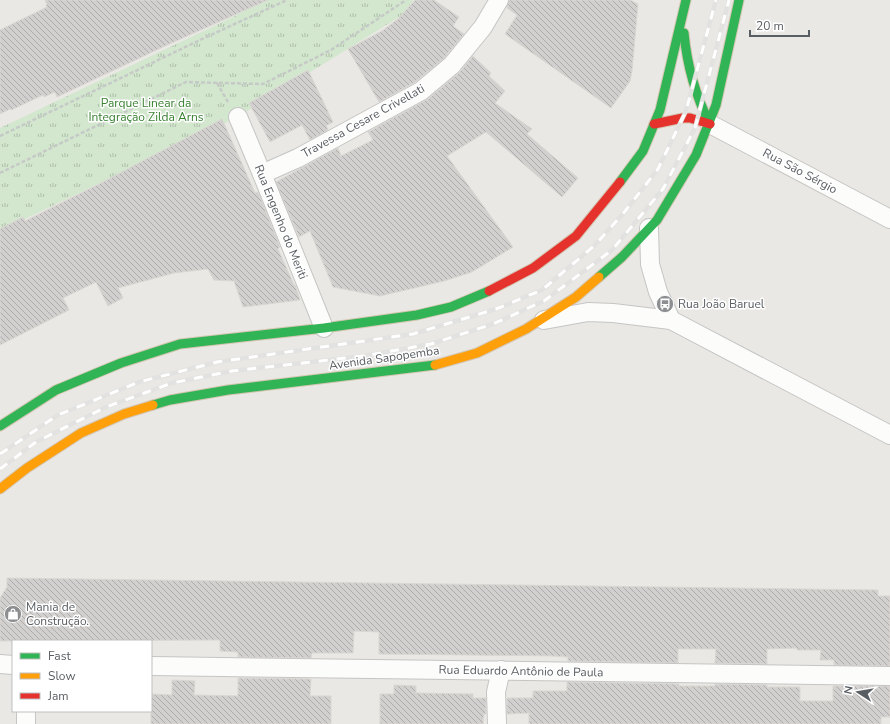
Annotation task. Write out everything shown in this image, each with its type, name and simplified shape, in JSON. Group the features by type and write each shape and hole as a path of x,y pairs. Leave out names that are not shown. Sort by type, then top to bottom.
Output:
{"main road":[{"name":"Avenida Sapopemba","path":"0,489 27,468 81,433 124,414 170,400 228,390 430,366 477,353 540,321 576,297 622,257 657,220 696,155 710,124 716,105 739,0"},
{"path":"686,4 684,34 687,61 698,99 710,124"},
{"path":"0,426 56,390 120,362 180,344 324,328 417,315 451,307 491,290 533,268 576,236 605,202 643,152 660,110 686,4"},
{"path":"654,124 690,118 710,124"}],"street":[{"name":"Travessa Cesare Crivellati","path":"262,174 298,158 421,91 452,66 483,27 499,0"},
{"name":"Rua Engenho do Meriti","path":"238,117 324,328"},
{"name":"Rua São Sérgio","path":"710,124 890,219"},
{"path":"649,228 650,264 658,292 671,320"},
{"path":"540,321 588,312 613,313 671,320 890,435"},
{"path":"0,664 12,664"},
{"name":"Rua Eduardo Antônio de Paula","path":"152,666 890,676"},
{"path":"497,724 496,692 501,670"},
{"path":"26,712 26,724"}],"path":[{"path":"0,136 287,0"},
{"path":"0,174 186,82 263,84 331,50 406,0"}],"green space":[{"name":"Parque Linear da Integração Zilda Arns","path":"262,0 413,0 404,14 238,117 0,231 0,128 237,15"}],"building":[{"path":"45,0 268,0 165,46 57,97 55,92 44,97 43,95 0,114 0,30 47,7"},
{"path":"415,0 434,0 459,17 453,26 464,34 444,58 415,82 379,102 348,49 382,31 398,19"},
{"path":"509,0 630,0 638,4 630,81 611,108 505,34 517,15 507,8"},
{"path":"473,56 491,73 489,76 505,91 495,103 532,129 527,134 578,178 562,197 486,132 447,156 513,247 472,272 444,281 380,296 333,287 310,231 299,237 276,182 338,148 341,156 373,140 368,132 428,99 459,73"},
{"path":"308,70 333,122 326,126 328,130 310,140 302,125 270,142 249,103"},
{"path":"222,119 255,193 258,192 280,247 278,249 295,285 300,300 243,307 234,281 214,280 208,269 174,273 118,288 123,298 108,306 96,282 63,298 69,310 0,345 0,229 23,217 25,221 103,182"},
{"path":"7,578 878,590 878,596 890,596 890,666 834,665 834,660 820,660 821,650 797,650 797,648 767,649 767,664 715,663 716,649 678,649 678,663 568,661 568,657 552,656 379,654 379,632 354,631 353,653 312,653 311,658 238,657 238,652 220,651 220,640 0,641 0,598 7,587"},
{"path":"238,678 311,679 310,696 331,696 331,724 151,724 152,694 172,695 172,680 195,681 194,695 238,696"},
{"path":"567,682 679,684 679,686 715,686 715,684 800,687 800,701 833,701 833,686 890,686 890,717 881,717 881,724 529,724 529,713 507,714 507,698 533,698 533,691 567,691"},
{"path":"394,685 416,686 416,693 473,694 473,698 486,698 486,714 484,714 483,724 380,724 380,694 394,694"}],"railway":[{"path":"0,454 58,415 139,382 217,362 413,334 496,309 542,290 594,246 622,215 658,169 686,111 716,0"},
{"path":"0,469 36,442 106,407 172,383 232,371 364,356 431,344 493,324 544,301 612,250 663,189 695,128 729,0"}],"traffic: fast":[{"path":"620,182 643,151 660,110 686,0"},
{"path":"599,277 622,257 657,220 696,155 716,105 739,0"},
{"path":"684,33 692,80 710,124"},
{"path":"0,426 56,390 121,363 180,344 324,328 417,315 451,307 489,291"},
{"path":"153,405 170,400 228,390 435,365"}],"traffic: slow":[{"path":"435,365 477,353 526,329 576,297 599,277"},
{"path":"0,489 27,468 81,433 124,414 153,405"}],"traffic: jam":[{"path":"654,124 683,118 690,118 710,124"},
{"path":"489,291 533,268 576,236 620,182"}],"place":[{"name":"Rua João Baruel","path":"665,304"},
{"name":"Mania de Construção.","path":"13,614"}]}
